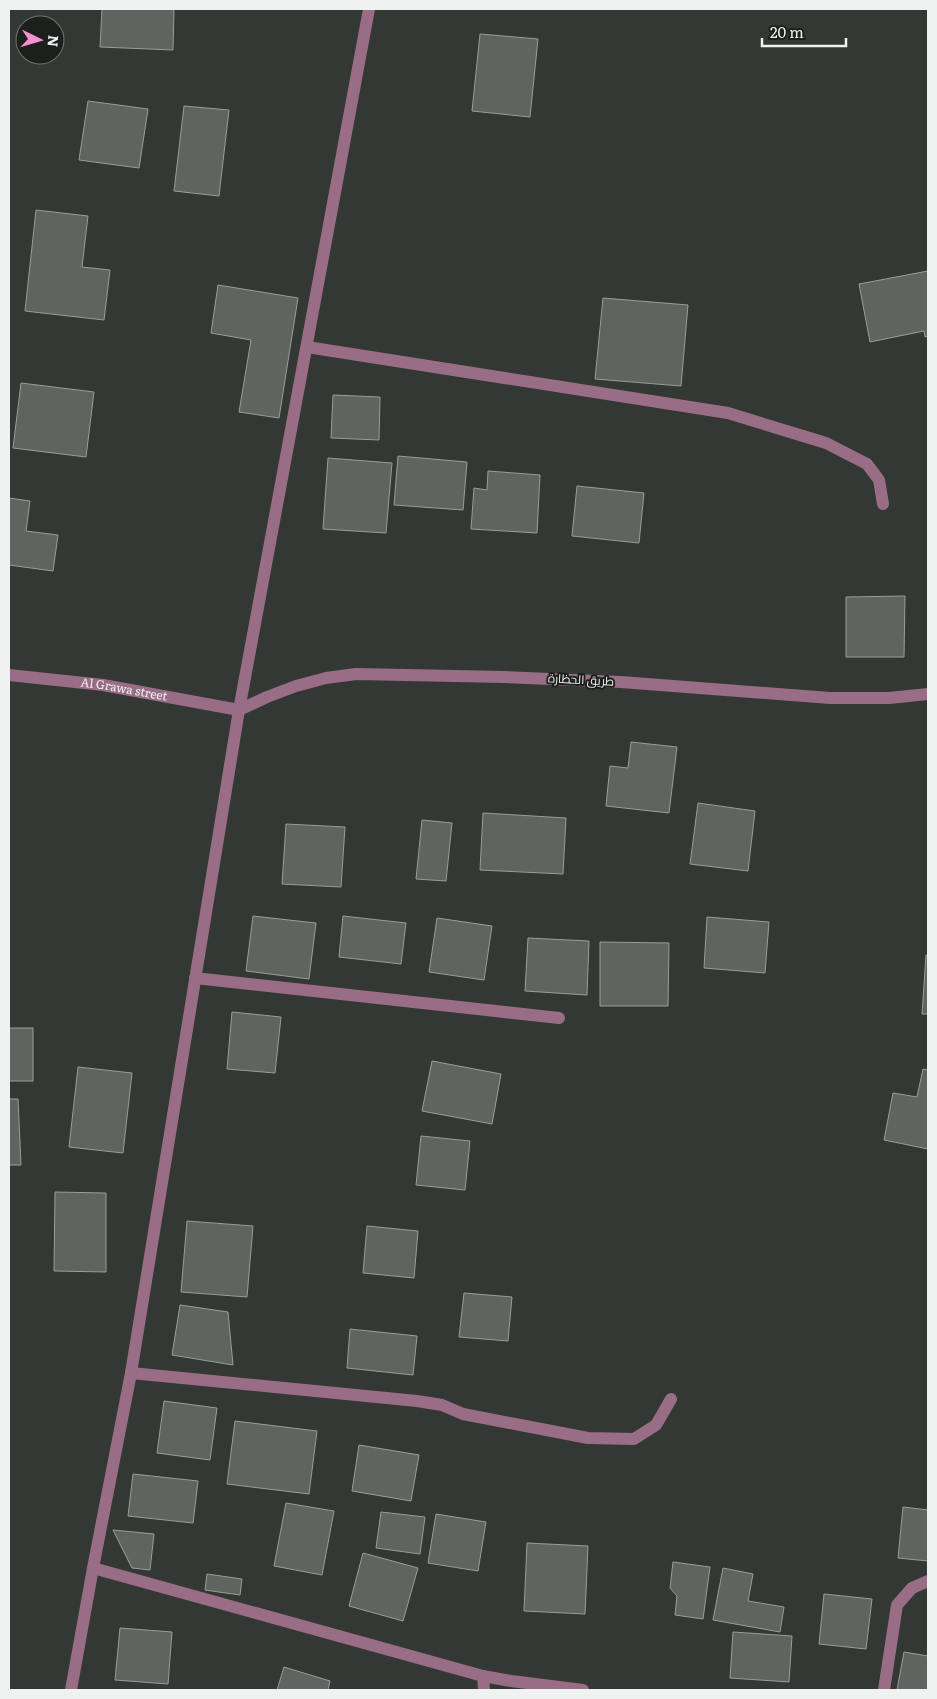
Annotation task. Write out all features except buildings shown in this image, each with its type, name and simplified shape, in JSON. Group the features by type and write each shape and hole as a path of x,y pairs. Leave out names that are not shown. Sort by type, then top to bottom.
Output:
{"street":[{"path":"71,1690 131,1373 239,710 368,9"},
{"path":"307,347 728,413 826,442 867,464 879,480 883,504"},
{"name":"طريق الحظارة","path":"239,710 267,696 296,686 326,678 356,674 504,676 621,682 830,698 889,698 928,694"},
{"name":"Al Grawa street","path":"9,675 104,685 239,710"},
{"path":"195,978 559,1018"},
{"path":"131,1373 417,1401 442,1406 463,1414 588,1438 634,1439 656,1425 670,1399"},
{"path":"93,1568 483,1676 583,1690"},
{"path":"884,1690 897,1605 912,1588 928,1581"},
{"path":"483,1676 484,1690"}]}
